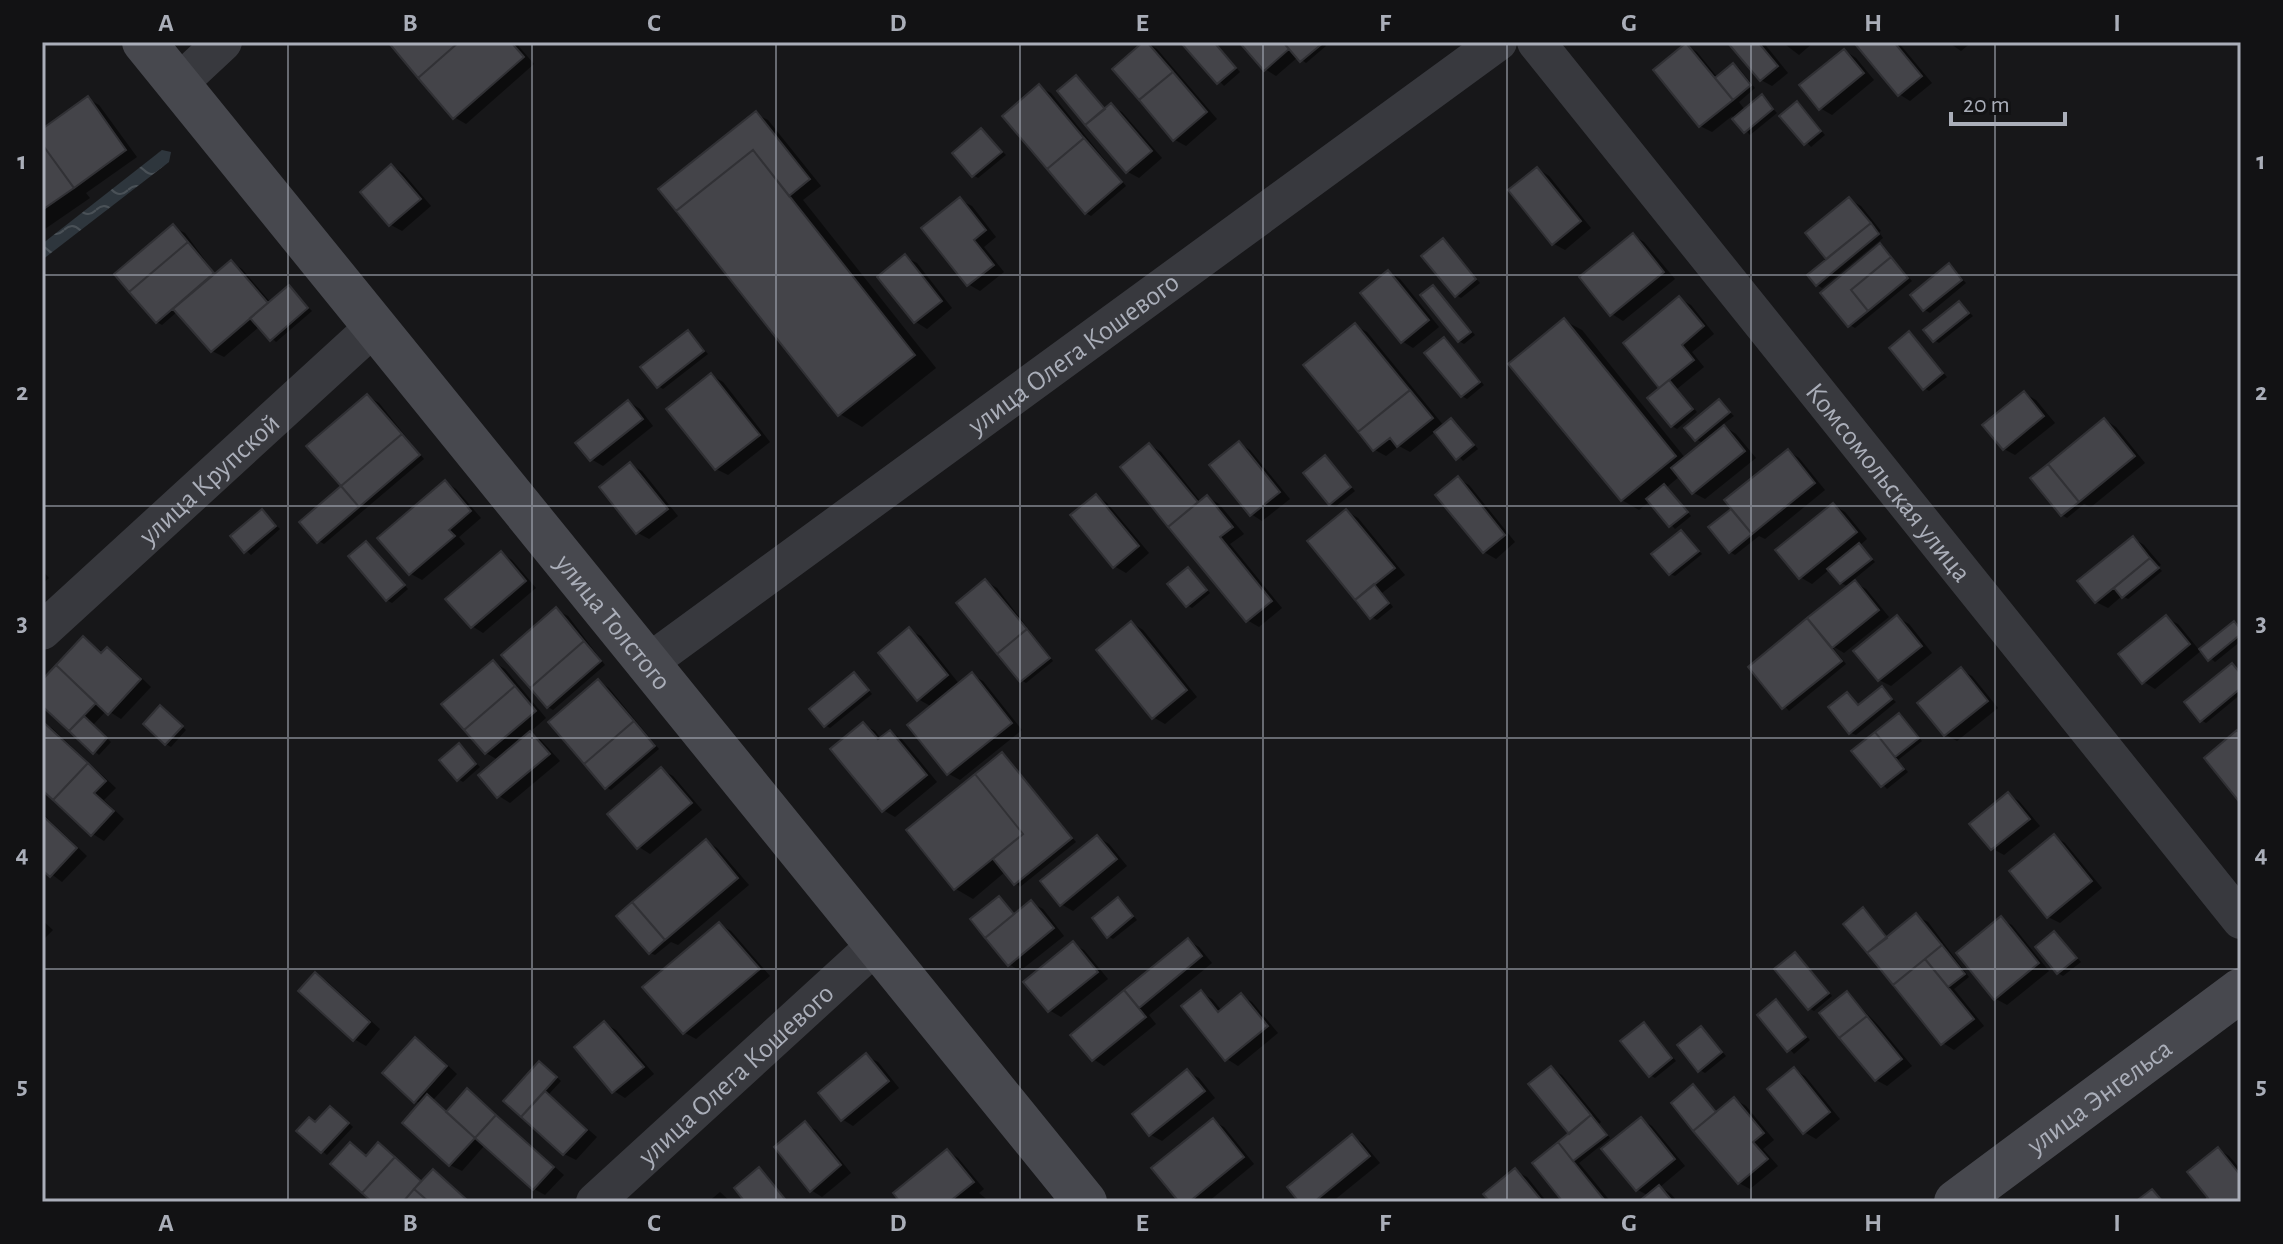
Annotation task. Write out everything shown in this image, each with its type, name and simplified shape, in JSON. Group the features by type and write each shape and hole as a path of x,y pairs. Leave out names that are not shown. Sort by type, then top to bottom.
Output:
{"main road":[{"name":"улица Толстого","path":"144,42 1085,1202"},
{"name":"улица Энгельса","path":"1956,1202 2241,990"}],"street":[{"path":"178,84 223,42"},
{"name":"улица Олега Кошевого","path":"648,663 1498,42"},
{"name":"Комсомольская улица","path":"1536,42 2241,920"},
{"name":"улица Крупской","path":"42,631 375,326"},
{"name":"улица Олега Кошевого","path":"595,1202 876,945"}],"water":[{"path":"162,150 171,152 169,162 42,260 42,244"}],"building":[{"path":"388,42 459,42 418,78"},
{"path":"459,42 511,42 524,57 453,119 418,78"},
{"path":"1143,42 1147,42 1173,72 1139,100 1112,69"},
{"path":"1214,42 1236,68 1217,84 1181,43"},
{"path":"1239,42 1283,42 1289,49 1264,71"},
{"path":"1283,42 1322,42 1323,43 1300,62"},
{"path":"1727,42 1758,42 1778,66 1760,81"},
{"path":"1894,42 1922,76 1898,96 1855,44"},
{"path":"1686,43 1733,100 1699,127 1653,70"},
{"path":"1844,49 1864,73 1819,110 1799,85"},
{"path":"1733,63 1751,85 1733,100 1715,78"},
{"path":"1173,72 1207,112 1173,141 1139,100"},
{"path":"1076,75 1105,109 1085,125 1057,91"},
{"path":"1039,84 1084,138 1047,169 1002,116"},
{"path":"1762,94 1773,109 1744,133 1732,119"},
{"path":"88,96 126,150 74,188 42,144 42,129"},
{"path":"1797,101 1821,131 1804,145 1779,116"},
{"path":"1111,103 1152,151 1126,173 1085,125"},
{"path":"756,111 810,179 789,196 753,150 676,211 658,189"},
{"path":"981,128 1002,152 972,177 952,153"},
{"path":"1084,138 1122,182 1085,214 1047,169"},
{"path":"42,144 74,188 42,210"},
{"path":"753,150 915,355 838,416 676,211"},
{"path":"391,164 421,199 389,226 360,192"},
{"path":"1537,167 1581,221 1552,245 1508,190"},
{"path":"960,197 986,230 974,240 994,265 967,286 921,228"},
{"path":"1849,197 1871,223 1826,259 1805,233"},
{"path":"1871,223 1879,234 1816,286 1807,275"},
{"path":"173,224 188,242 129,292 114,274"},
{"path":"1633,233 1664,272 1610,316 1579,277"},
{"path":"1443,238 1476,279 1455,297 1421,256"},
{"path":"188,242 214,273 156,323 129,292"},
{"path":"1880,243 1891,257 1851,290 1868,311 1848,327 1820,293"},
{"path":"905,254 942,301 914,323 877,277"},
{"path":"1891,257 1908,278 1868,311 1851,290"},
{"path":"231,260 268,303 211,352 173,309"},
{"path":"1949,263 1962,280 1923,311 1910,295"},
{"path":"1388,270 1429,320 1401,343 1360,293"},
{"path":"289,285 308,308 270,341 250,318"},
{"path":"1433,285 1471,332 1458,342 1420,295"},
{"path":"1679,296 1704,326 1682,345 1694,360 1659,388 1623,343"},
{"path":"1959,301 1969,313 1933,342 1923,330"},
{"path":"1564,318 1676,456 1621,501 1508,364"},
{"path":"1355,323 1410,390 1358,432 1303,365"},
{"path":"688,330 704,351 657,388 640,367"},
{"path":"1909,331 1943,373 1923,390 1889,348"},
{"path":"1444,337 1480,382 1461,397 1424,353"},
{"path":"711,373 760,435 715,470 666,409"},
{"path":"1669,380 1693,409 1671,427 1647,398"},
{"path":"1410,390 1433,418 1397,447 1390,438 1373,451 1358,432"},
{"path":"2024,391 2044,416 2003,450 1982,425"},
{"path":"367,394 402,434 341,486 306,446"},
{"path":"1719,399 1730,412 1695,441 1684,428"},
{"path":"628,400 643,419 590,461 575,443"},
{"path":"1451,418 1474,445 1456,460 1434,432"},
{"path":"2104,418 2135,456 2079,502 2048,464"},
{"path":"1724,425 1745,451 1692,494 1671,468"},
{"path":"402,434 420,455 359,507 341,486"},
{"path":"1239,441 1280,492 1250,516 1209,465"},
{"path":"1149,443 1198,502 1168,527 1120,467"},
{"path":"1788,449 1815,483 1752,534 1724,500"},
{"path":"1325,455 1351,487 1329,505 1303,473"},
{"path":"630,462 668,509 636,534 599,487"},
{"path":"2048,464 2079,502 2061,516 2030,478"},
{"path":"1458,476 1505,535 1483,553 1435,495"},
{"path":"445,480 471,511 449,530 455,536 409,575 377,538"},
{"path":"1664,484 1688,512 1669,527 1646,499"},
{"path":"341,486 359,507 317,543 299,522"},
{"path":"1096,494 1139,546 1113,568 1070,515"},
{"path":"1207,495 1233,527 1220,537 1272,601 1246,622 1168,527"},
{"path":"1833,503 1857,532 1799,579 1775,550"},
{"path":"262,509 276,526 244,553 230,536"},
{"path":"1346,509 1395,568 1355,600 1307,541"},
{"path":"1731,509 1752,534 1729,553 1708,527"},
{"path":"1681,530 1699,551 1669,575 1651,554"},
{"path":"2133,536 2150,558 2095,603 2077,581"},
{"path":"366,541 405,585 386,601 348,556"},
{"path":"1859,543 1872,559 1840,584 1827,569"},
{"path":"501,551 526,581 471,628 445,599"},
{"path":"2150,558 2159,568 2122,598 2114,588"},
{"path":"1188,567 1207,590 1186,607 1167,584"},
{"path":"985,579 1027,629 997,654 956,603"},
{"path":"1855,580 1879,610 1832,648 1807,618"},
{"path":"1374,584 1389,603 1370,619 1355,600"},
{"path":"556,607 584,641 530,688 501,655"},
{"path":"1897,615 1922,646 1878,681 1853,651"},
{"path":"2166,615 2190,644 2142,684 2118,654"},
{"path":"1807,618 1842,661 1782,709 1748,667"},
{"path":"1131,621 1187,690 1152,719 1096,650"},
{"path":"2234,621 2241,634 2208,661 2199,649"},
{"path":"909,627 948,675 917,701 878,653"},
{"path":"1027,629 1050,658 1020,682 997,654"},
{"path":"83,636 101,653 107,647 141,679 108,715 56,665"},
{"path":"584,641 601,661 547,708 530,688"},
{"path":"493,660 515,686 464,730 441,704"},
{"path":"2232,663 2241,674 2241,688 2200,722 2184,702"},
{"path":"56,665 96,703 69,731 42,706 42,680"},
{"path":"1961,667 1988,701 1944,736 1917,703"},
{"path":"854,672 869,690 824,727 809,709"},
{"path":"972,672 1012,723 947,775 907,725"},
{"path":"598,679 634,721 584,764 548,722"},
{"path":"515,686 536,711 485,754 464,730"},
{"path":"1882,686 1892,699 1849,734 1828,707 1847,692 1858,705"},
{"path":"160,705 183,726 165,745 143,724"},
{"path":"1899,713 1919,738 1895,757 1875,732"},
{"path":"84,716 107,738 93,754 69,731"},
{"path":"42,721 88,763 53,800 42,790"},
{"path":"634,721 655,746 605,789 584,764"},
{"path":"863,722 878,739 890,730 927,775 882,812 830,749"},
{"path":"2237,730 2241,735 2241,804 2204,758"},
{"path":"530,731 550,754 497,798 478,775"},
{"path":"1875,732 1904,769 1881,787 1851,751"},
{"path":"459,743 476,764 457,781 439,760"},
{"path":"1002,752 1072,838 1014,885 993,859 1023,834 975,774"},
{"path":"88,763 106,781 94,793 114,811 91,836 53,800"},
{"path":"661,767 692,803 637,849 607,814"},
{"path":"975,774 1023,834 954,890 906,830"},
{"path":"2008,792 2030,819 1991,850 1969,824"},
{"path":"42,815 77,848 50,877 42,870"},
{"path":"2054,834 2092,881 2047,918 2009,871"},
{"path":"1097,835 1117,859 1060,906 1040,881"},
{"path":"706,839 738,878 665,940 632,902"},
{"path":"999,896 1014,914 985,938 970,919"},
{"path":"1118,897 1133,916 1107,938 1092,918"},
{"path":"1031,900 1054,928 1008,966 985,938"},
{"path":"632,902 665,940 649,954 616,916"},
{"path":"1863,907 1887,938 1867,953 1843,924"},
{"path":"1916,913 1942,945 1893,985 1867,953"},
{"path":"2001,916 2039,963 1994,1000 1956,953"},
{"path":"719,922 760,969 683,1034 642,987"},
{"path":"2054,931 2077,958 2057,974 2035,947"},
{"path":"1188,938 1202,956 1139,1008 1124,990"},
{"path":"1073,941 1098,972 1048,1012 1023,982"},
{"path":"1942,945 1965,974 1948,987 1925,959"},
{"path":"1795,952 1829,993 1808,1010 1774,969"},
{"path":"1925,959 1974,1019 1941,1045 1893,985"},
{"path":"315,972 370,1022 353,1041 298,991"},
{"path":"1124,990 1146,1017 1092,1061 1070,1035"},
{"path":"1201,990 1218,1012 1241,993 1268,1026 1225,1061 1181,1006"},
{"path":"1847,991 1867,1016 1839,1038 1819,1013"},
{"path":"1776,999 1806,1037 1787,1052 1757,1015"},
{"path":"1867,1016 1902,1059 1875,1081 1839,1038"},
{"path":"604,1021 644,1067 612,1093 574,1047"},
{"path":"1644,1022 1672,1058 1649,1077 1620,1041"},
{"path":"1701,1026 1722,1052 1698,1072 1677,1045"},
{"path":"415,1037 447,1066 414,1103 382,1073"},
{"path":"866,1053 889,1081 841,1121 818,1093"},
{"path":"539,1061 557,1077 521,1117 503,1101"},
{"path":"1551,1066 1591,1115 1569,1134 1528,1084"},
{"path":"1794,1067 1830,1112 1803,1134 1767,1089"},
{"path":"1187,1069 1205,1091 1149,1136 1132,1114"},
{"path":"1693,1084 1716,1112 1693,1131 1671,1103"},
{"path":"467,1088 496,1115 475,1138 446,1112"},
{"path":"545,1091 587,1130 563,1155 521,1117"},
{"path":"427,1094 475,1138 449,1166 402,1123"},
{"path":"1734,1097 1764,1133 1753,1142 1768,1159 1738,1184 1693,1131"},
{"path":"330,1106 349,1123 321,1153 296,1131 309,1117 315,1122"},
{"path":"496,1115 554,1167 533,1190 475,1138"},
{"path":"1591,1115 1607,1135 1573,1161 1558,1142"},
{"path":"1641,1117 1675,1159 1636,1191 1601,1149"},
{"path":"1213,1118 1244,1157 1189,1202 1179,1202 1151,1168"},
{"path":"805,1121 841,1165 810,1192 774,1147"},
{"path":"1352,1134 1370,1156 1314,1202 1299,1202 1287,1187"},
{"path":"350,1142 366,1156 378,1142 395,1157 362,1193 330,1164"},
{"path":"1558,1142 1606,1202 1563,1202 1532,1163"},
{"path":"2218,1147 2241,1176 2241,1202 2203,1202 2208,1198 2187,1172"},
{"path":"947,1149 974,1182 949,1202 900,1202 893,1193"},
{"path":"395,1157 421,1181 403,1202 372,1202 362,1193"},
{"path":"759,1167 785,1199 781,1202 745,1202 734,1188"},
{"path":"1515,1168 1543,1202 1490,1202 1483,1194"},
{"path":"433,1169 466,1199 463,1202 429,1202 414,1189"},
{"path":"1659,1185 1673,1202 1638,1202"},
{"path":"414,1189 429,1202 403,1202"},
{"path":"2152,1189 2163,1202 2135,1202"}]}
